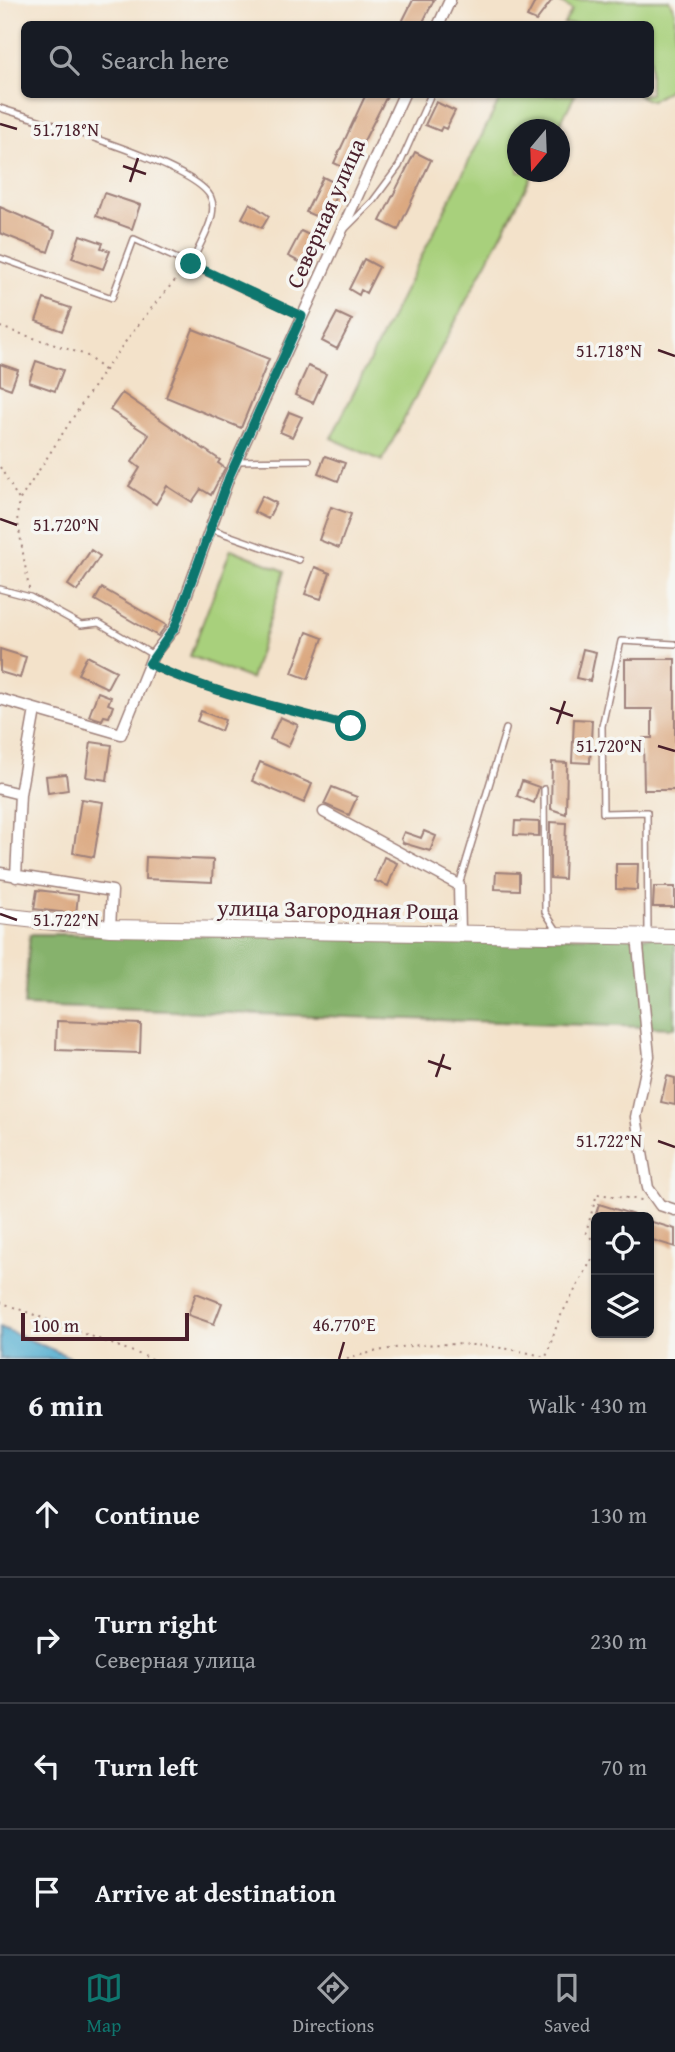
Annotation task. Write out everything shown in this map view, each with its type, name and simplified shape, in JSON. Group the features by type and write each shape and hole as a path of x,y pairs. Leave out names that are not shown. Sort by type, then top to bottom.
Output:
{"street":[{"path":"442,21 450,0"},
{"name":"Северная улица","path":"35,710 121,734 151,659 175,627 236,461 402,98"},
{"path":"0,699 35,710 20,794 16,877"},
{"path":"0,789 20,794"},
{"path":"324,812 459,885 460,933"},
{"path":"0,873 112,891 110,928"},
{"name":"улица Загородная Роща","path":"0,916 110,928 675,937"},
{"path":"643,936 649,1056 636,1117 648,1188 660,1205 675,1210"}],"lane":[{"path":"337,238 373,201 399,166 429,98"},
{"path":"0,108 168,165 200,184 211,198 212,213 191,264"},
{"path":"0,258 112,298 134,239 302,316"},
{"path":"236,461 309,460"},
{"path":"211,529 299,560"},
{"path":"0,589 30,597 81,625 99,623 178,678 245,699 351,726"},
{"path":"643,936 647,813 603,813 602,726 621,641 675,644"},
{"path":"459,885 506,729"},
{"path":"544,789 545,912 559,935"}],"path":[{"path":"30,597 17,517 19,501 106,372 166,290 191,264"},
{"path":"0,327 86,355 106,372"},
{"path":"0,467 19,501"},
{"path":"592,1212 597,1194 632,1197 660,1205"},
{"path":"591,1215 586,1232 591,1238"},
{"path":"347,1359 407,1344 481,1347 546,1357 559,1319 591,1261"},
{"path":"0,1301 152,1359"}],"green space":[{"path":"557,0 669,0 675,11 675,86 651,101 644,98 654,98 654,21 566,21 572,10"},
{"path":"501,98 573,98 562,119 507,119 507,182 529,182 382,461 331,438"},
{"path":"231,549 285,571 251,679 190,656"},
{"path":"30,934 675,937 675,1028 24,1006"}],"water":[{"path":"0,1327 74,1359 0,1359"}],"building":[{"path":"413,0 434,0 424,21 402,21"},
{"path":"536,0 552,0 536,21 527,17"},
{"path":"364,98 386,98 349,170 334,163"},
{"path":"436,102 455,111 446,129 442,127 440,131 425,125"},
{"path":"415,152 431,160 398,230 380,221"},
{"path":"323,177 341,186 324,220 306,212"},
{"path":"104,193 140,205 132,229 96,216"},
{"path":"250,203 269,216 262,228 242,218"},
{"path":"0,207 55,231 48,252 0,233"},
{"path":"301,231 317,239 303,264 288,256"},
{"path":"80,235 103,243 101,248 110,251 103,269 72,258"},
{"path":"364,259 379,267 366,293 361,290 359,295 349,289"},
{"path":"44,299 71,308 62,331 36,321"},
{"path":"337,313 352,320 337,349 322,341"},
{"path":"193,329 269,359 241,428 166,397"},
{"path":"36,361 63,370 55,391 29,382"},
{"path":"0,364 18,370 11,389 0,385"},
{"path":"308,366 326,374 313,403 295,395"},
{"path":"122,393 220,460 218,463 225,468 211,495 201,489 192,502 167,486 156,504 129,486 140,468 132,462 149,435 110,410"},
{"path":"289,412 302,417 292,437 280,432"},
{"path":"325,456 345,463 338,481 318,473"},
{"path":"262,496 276,503 268,519 254,512"},
{"path":"331,507 351,514 339,548 319,540"},
{"path":"91,550 100,556 77,591 68,585"},
{"path":"315,567 330,573 321,599 305,594"},
{"path":"102,588 166,625 165,627 158,636 95,600"},
{"path":"307,632 323,638 308,679 292,673"},
{"path":"0,649 26,657 20,678 0,672"},
{"path":"583,649 596,652 590,681 576,678"},
{"path":"87,656 116,671 107,688 78,674"},
{"path":"625,659 675,659 675,790 644,790 643,738 652,738 652,709 625,709"},
{"path":"98,692 111,697 108,704 113,706 109,717 104,716 102,720 89,716"},
{"path":"201,711 225,720 221,731 197,721"},
{"path":"280,717 298,725 288,747 270,739"},
{"path":"574,719 592,720 590,763 572,762"},
{"path":"91,742 112,745 107,780 86,777"},
{"path":"260,762 312,784 304,803 252,781"},
{"path":"552,762 567,763 566,814 551,809"},
{"path":"66,774 68,790 48,793 46,776"},
{"path":"522,781 539,787 534,803 517,796"},
{"path":"332,787 357,797 349,815 324,804"},
{"path":"81,799 103,802 94,857 73,853"},
{"path":"515,821 539,822 539,836 514,835"},
{"path":"550,822 566,823 564,879 550,878"},
{"path":"424,831 436,836 430,851 403,843 401,839 404,832 421,838"},
{"path":"146,857 213,860 212,882 145,879"},
{"path":"384,857 397,863 388,886 375,881"},
{"path":"616,864 638,864 637,890 616,889"},
{"path":"496,872 519,873 519,890 495,889"},
{"path":"654,887 675,887 675,907 653,907"},
{"path":"37,890 78,895 76,914 34,909"},
{"path":"57,1021 141,1024 140,1053 56,1050"},
{"path":"667,1076 675,1078 675,1105 661,1102"},
{"path":"599,1204 624,1212 597,1212"},
{"path":"654,1223 675,1229 675,1247 654,1241"},
{"path":"196,1293 222,1303 214,1324 188,1315"}],"route":[{"path":"191,264 302,316 229,477 175,627 149,664 178,678 245,699 351,726"}]}
